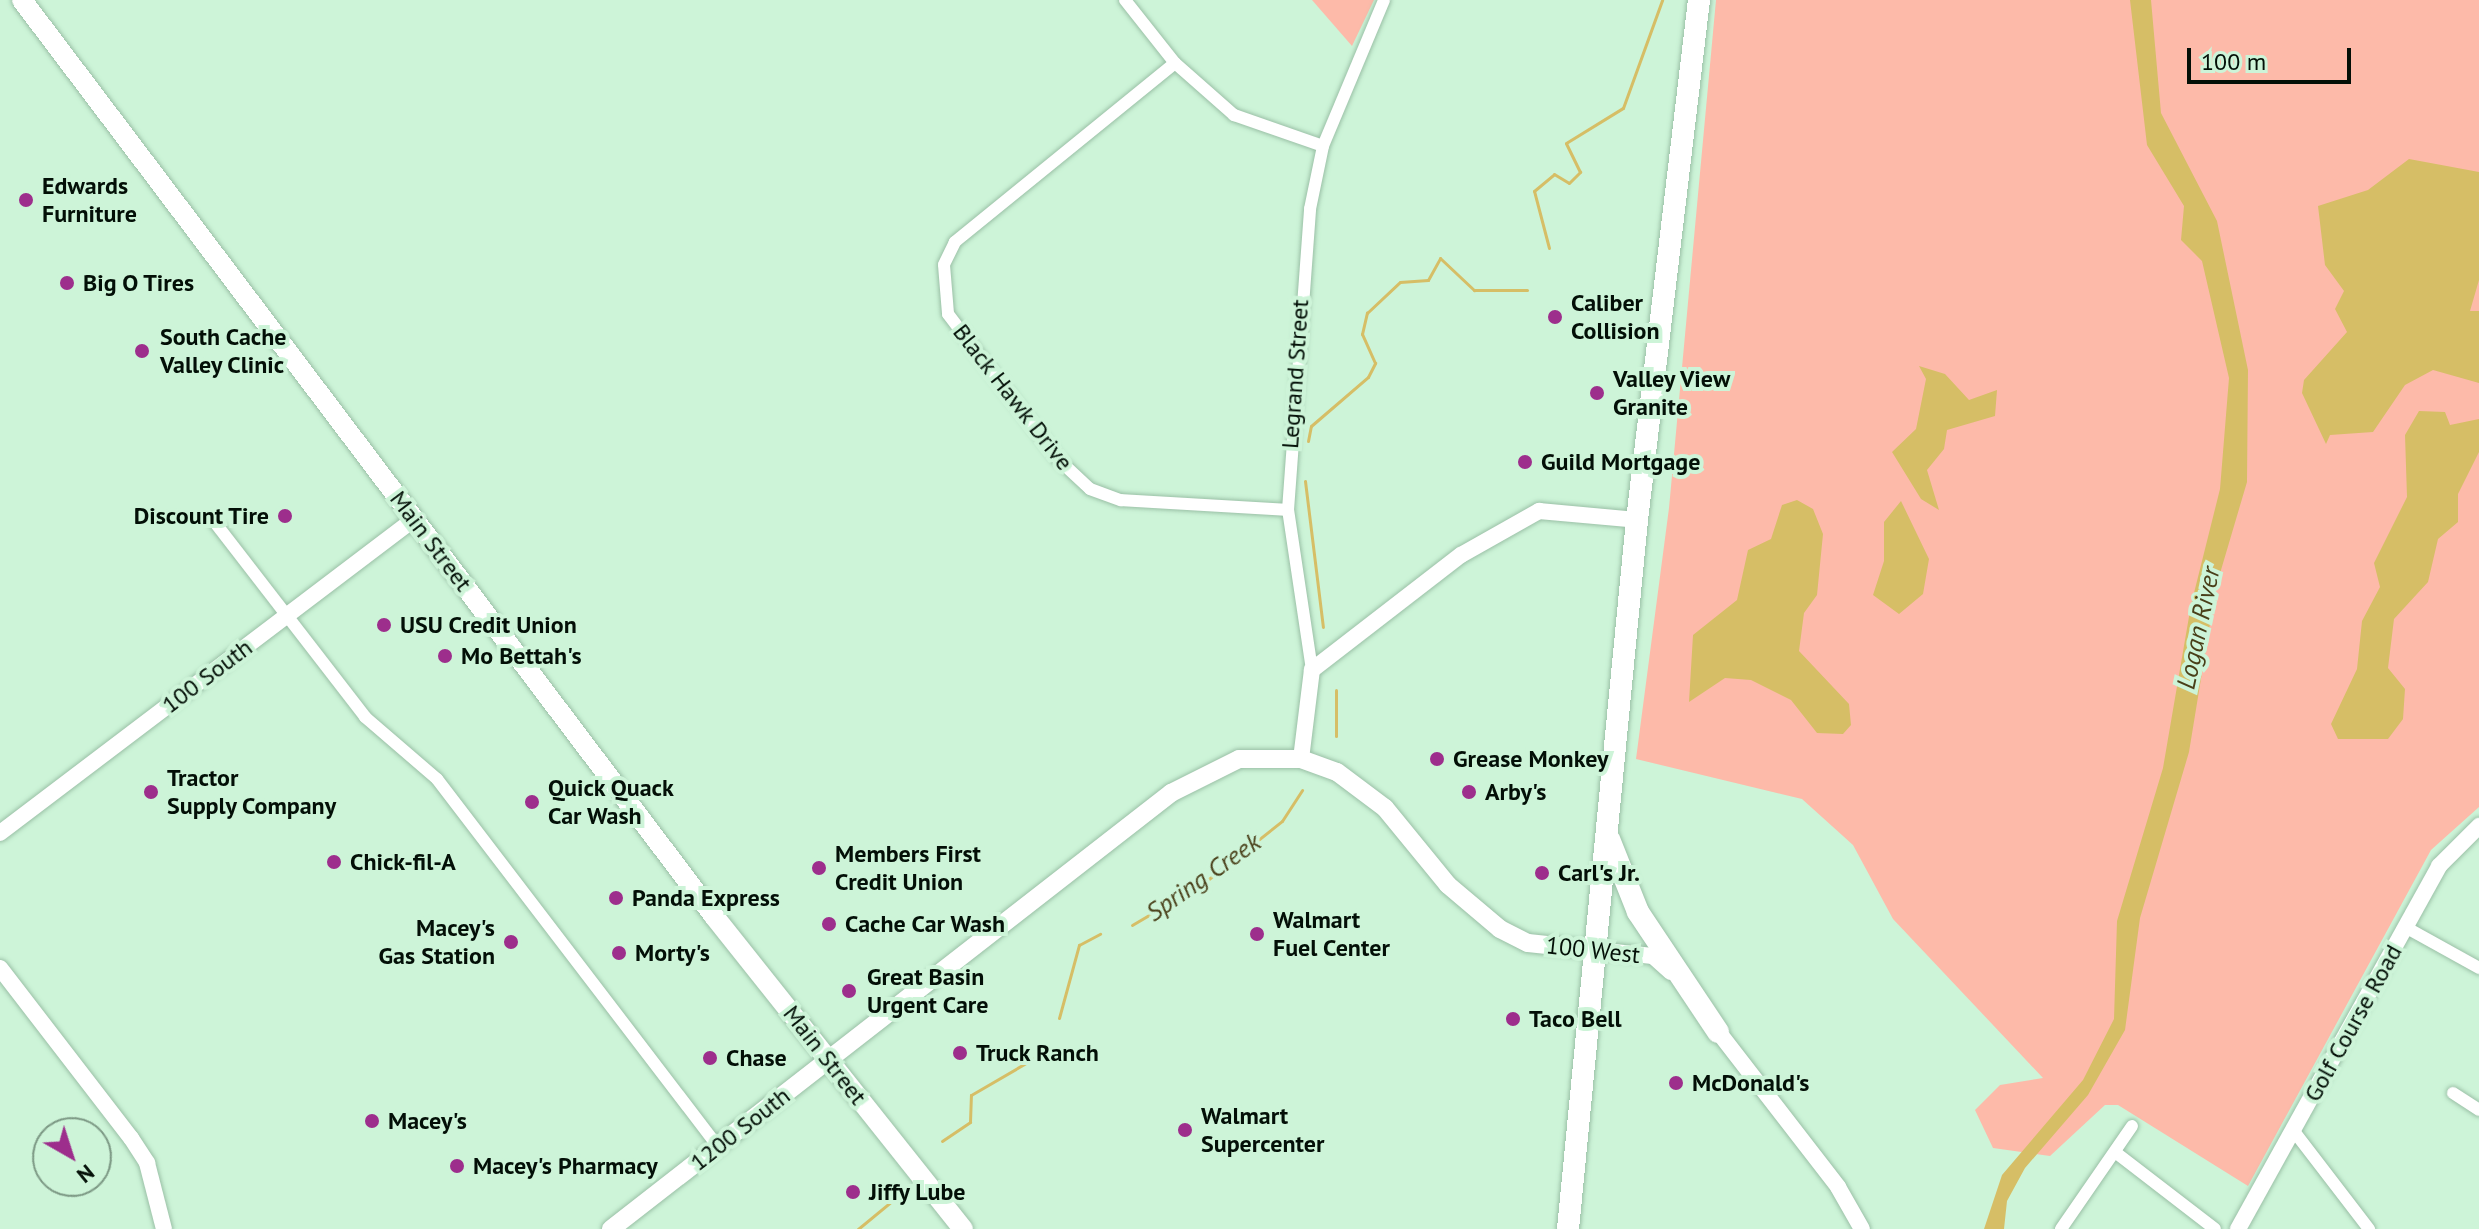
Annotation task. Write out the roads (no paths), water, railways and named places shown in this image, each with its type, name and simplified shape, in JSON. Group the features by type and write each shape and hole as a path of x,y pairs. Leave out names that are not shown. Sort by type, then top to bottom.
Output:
{"highway":[{"path":"1568,1229 1637,520 1699,0"},
{"path":"1607,831 1632,903 1718,1032"}],"main road":[{"name":"Main Street","path":"22,0 414,519 829,1061 963,1229"},
{"name":"100 West","path":"1171,793 1239,759 1301,759 1365,790 1448,885 1500,929 1528,943 1595,950"},
{"name":"1200 South","path":"611,1229 1171,793"}],"street":[{"path":"1125,0 1175,63 1234,115 1323,146"},
{"name":"Legrand Street","path":"1301,759 1312,670 1288,510 1302,283 1323,146 1384,0"},
{"name":"Black Hawk Drive","path":"1175,63 955,242 944,265 948,314 1059,460 1090,489 1121,500 1288,510"},
{"path":"1312,670 1507,523 1570,509 1637,520"},
{"name":"100 South","path":"0,833 414,519"},
{"path":"213,520 380,734 437,779 718,1146"},
{"name":"Golf Course Road","path":"2238,1229 2439,866 2479,826"},
{"path":"2405,927 2479,968"},
{"name":"100 West","path":"1595,950 1653,956 1718,1032 1838,1187 1862,1229"},
{"path":"0,968 147,1163 164,1229"},
{"path":"2453,1093 2479,1110"},
{"path":"2061,1229 2132,1126"},
{"path":"2293,1130 2369,1229"},
{"path":"2115,1152 2215,1229"}],"water":[{"name":"Logan River","path":"2130,0 2151,0 2161,113 2217,221 2248,370 2247,482 2216,587 2189,752 2140,918 2125,1030 2088,1095 2025,1168 2007,1201 2004,1229 1984,1229 2002,1175 2083,1080 2114,1019 2117,921 2163,768 2191,605 2220,489 2229,378 2202,261 2181,240 2184,206 2147,145"},
{"path":"2409,159 2479,172 2479,280 2470,311 2479,311 2479,383 2433,370 2405,385 2373,432 2330,435 2326,444 2302,393 2304,380 2347,332 2335,309 2344,291 2325,265 2318,206 2368,190"},
{"path":"1919,366 1945,374 1969,400 1997,390 1995,416 1947,430 1944,449 1927,470 1939,510 1921,499 1892,452 1916,429 1926,379"},
{"path":"2419,411 2445,412 2450,425 2479,419 2479,452 2458,494 2458,522 2438,539 2428,582 2394,619 2388,668 2405,689 2403,719 2388,739 2338,739 2331,724 2357,669 2362,621 2380,587 2374,563 2407,497 2405,435"},
{"path":"1797,500 1813,509 1823,534 1817,595 1804,613 1799,651 1849,704 1851,725 1843,734 1817,733 1791,700 1751,680 1725,678 1689,702 1693,635 1737,600 1748,550 1771,539 1782,505"},
{"path":"1901,501 1929,559 1923,594 1899,614 1873,595 1884,561 1884,522"}],"waterway":[{"name":"Spring Creek","path":"1549,248 1534,191 1554,174 1569,183 1580,172 1566,143 1623,108 1662,0"},
{"name":"Spring Creek","path":"1308,441 1311,426 1368,377 1375,363 1362,334 1367,313 1400,282 1428,280 1440,258 1474,290 1527,290"},
{"name":"Spring Creek","path":"1305,481 1323,627"},
{"name":"Spring Creek","path":"1336,690 1336,736"},
{"name":"Spring Creek","path":"1132,925 1205,882 1282,821 1302,790"},
{"name":"Spring Creek","path":"1059,1018 1079,945 1100,934"},
{"name":"Spring Creek","path":"942,1141 970,1122 971,1095 1045,1052"},
{"name":"Spring Creek","path":"858,1229 898,1196"}],"place":[{"name":"Edwards Furniture","path":"26,200"},
{"name":"Big O Tires","path":"67,283"},
{"name":"Caliber Collision","path":"1555,317"},
{"name":"South Cache Valley Clinic","path":"142,351"},
{"name":"Valley View Granite","path":"1597,393"},
{"name":"Guild Mortgage","path":"1525,462"},
{"name":"Discount Tire","path":"285,516"},
{"name":"USU Credit Union","path":"384,625"},
{"name":"Mo Bettah's","path":"445,656"},
{"name":"Grease Monkey","path":"1437,759"},
{"name":"Tractor Supply Company","path":"151,792"},
{"name":"Arby's","path":"1469,792"},
{"name":"Quick Quack Car Wash","path":"532,802"},
{"name":"Chick-fil-A","path":"334,862"},
{"name":"Members First Credit Union","path":"819,868"},
{"name":"Carl's Jr.","path":"1542,873"},
{"name":"Panda Express","path":"616,898"},
{"name":"Cache Car Wash","path":"829,924"},
{"name":"Walmart Fuel Center","path":"1257,934"},
{"name":"Macey's Gas Station","path":"511,942"},
{"name":"Morty's","path":"619,953"},
{"name":"Great Basin Urgent Care","path":"849,991"},
{"name":"Taco Bell","path":"1513,1019"},
{"name":"Truck Ranch","path":"960,1053"},
{"name":"Chase","path":"710,1058"},
{"name":"McDonald's","path":"1676,1083"},
{"name":"Macey's","path":"372,1121"},
{"name":"Walmart Supercenter","path":"1185,1130"},
{"name":"Macey's Pharmacy","path":"457,1166"},
{"name":"Jiffy Lube","path":"853,1192"}]}
